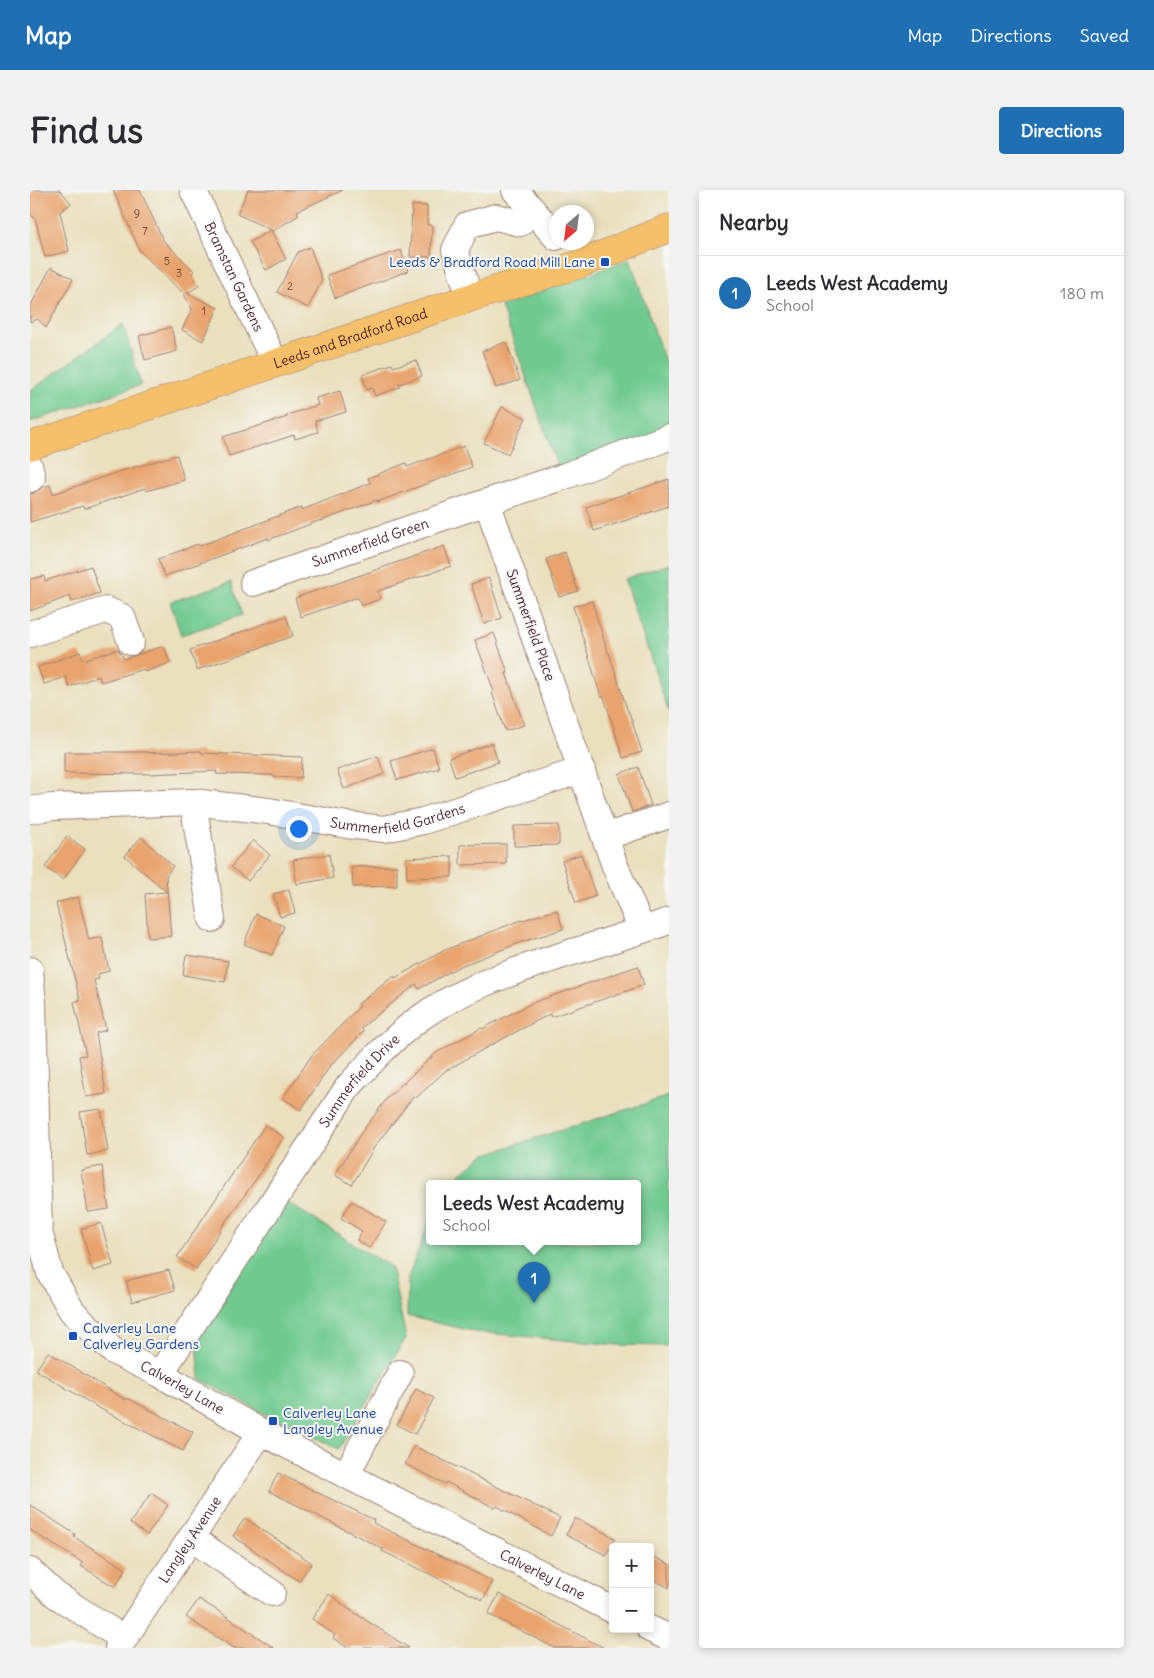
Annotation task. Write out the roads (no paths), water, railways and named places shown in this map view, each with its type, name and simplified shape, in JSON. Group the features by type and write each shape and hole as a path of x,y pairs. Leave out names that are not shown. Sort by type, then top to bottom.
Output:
{"main road":[{"name":"Leeds and Bradford Road","path":"30,446 470,298 580,264 669,228"}],"street":[{"name":"Bramstan Gardens","path":"193,190 275,363"},
{"path":"515,190 549,229"},
{"path":"470,298 455,250 467,225 496,217 520,223"},
{"path":"568,250 580,264"},
{"path":"486,502 565,476 669,437"},
{"path":"30,468 32,477 30,479"},
{"name":"Summerfield Green","path":"253,583 486,502"},
{"name":"Summerfield Place","path":"486,502 615,866 642,930"},
{"path":"30,634 106,610 122,617 131,642"},
{"name":"Summerfield Gardens","path":"30,810 193,802 269,811 348,825 384,828 423,820 582,770"},
{"path":"193,802 212,919"},
{"path":"605,837 669,815"},
{"name":"Summerfield Drive","path":"160,1374 348,1087 376,1056 416,1021 443,1003 474,988 520,969 669,921"},
{"name":"Calverley Lane","path":"30,970 33,1003 40,1271 72,1311 113,1351 160,1374 261,1432 609,1608"},
{"path":"346,1475 400,1373"},
{"name":"Langley Avenue","path":"121,1643 261,1432"},
{"path":"191,1538 272,1593"},
{"path":"30,1571 56,1596 121,1643"},
{"path":"654,1631 669,1638"}],"place":[{"name":"Leeds & Bradford Road Mill Lane","path":"605,262"},
{"name":"Leeds West Academy","path":"534,1303"},
{"name":"Calverley Lane Calverley Gardens","path":"73,1336"},
{"name":"Calverley Lane Langley Avenue","path":"273,1421"}]}
